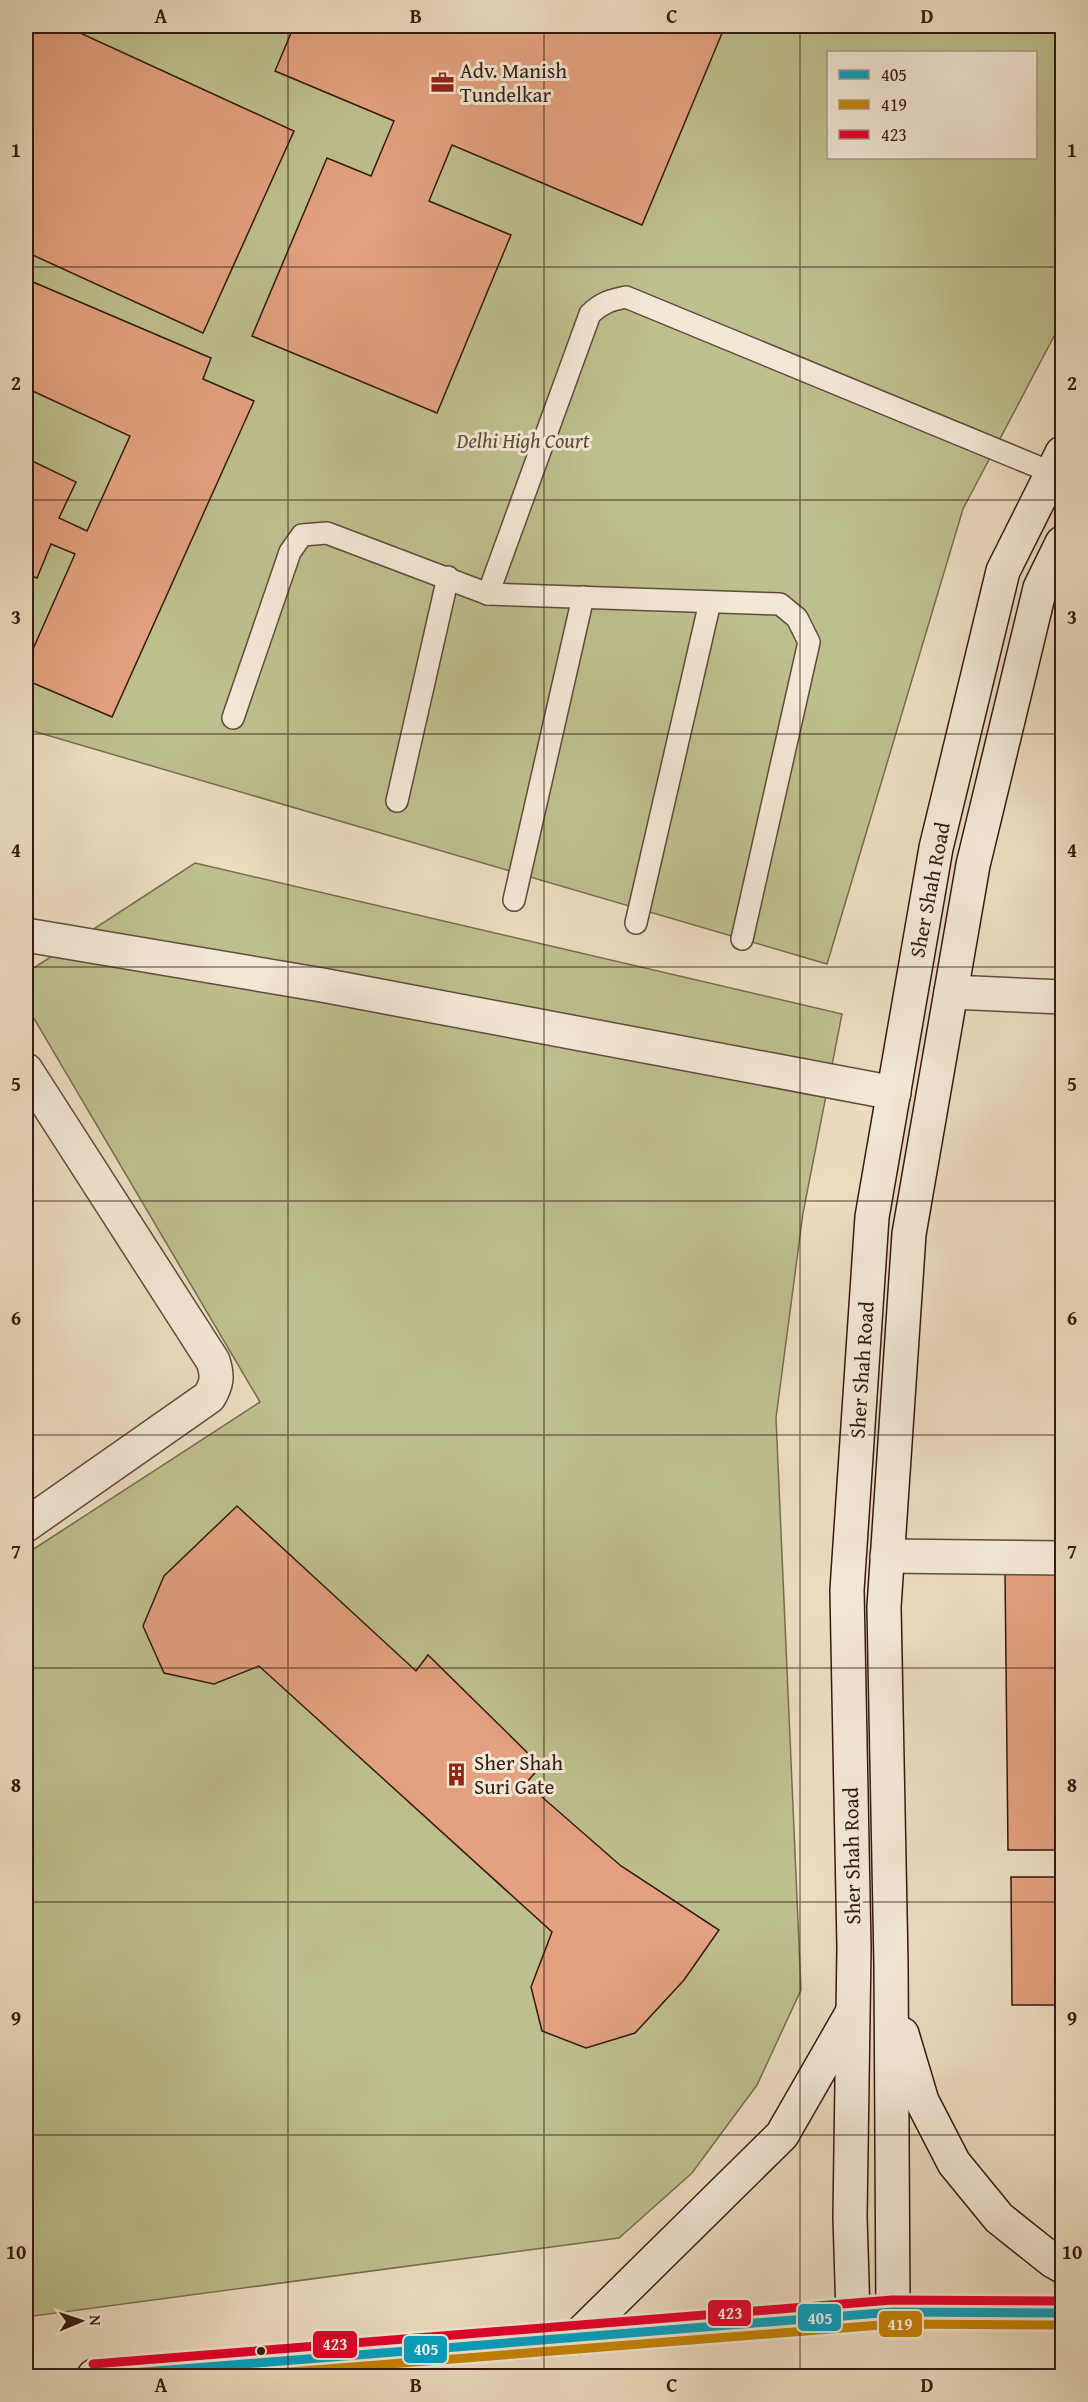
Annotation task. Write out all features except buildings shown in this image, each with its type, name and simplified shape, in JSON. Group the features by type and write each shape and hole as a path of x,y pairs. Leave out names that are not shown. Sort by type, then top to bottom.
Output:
{"main road":[{"name":"Sher Shah Road","path":"853,2315 851,2232 854,1948 847,1590 872,1217 936,848 1003,571 1058,463"},
{"name":"Sher Shah Road","path":"893,2312 891,1964 884,1607 909,1234 973,865 1040,588 1062,543"},
{"path":"26,935 321,986 894,1093"},
{"path":"951,992 1062,997"},
{"path":"26,1526 208,1398 216,1386 217,1375 213,1361 30,1089"},
{"path":"887,1556 1062,1558"},
{"path":"891,1964 902,2034 922,2101 954,2163 999,2218 1062,2266"},
{"path":"576,2338 782,2135 853,2012"},
{"path":"851,2232 867,2242 878,2243 892,2231"},
{"path":"94,2376 893,2312 1062,2313"}],"lane":[{"path":"489,594 590,314 600,304 611,300 626,297 1058,463"},
{"path":"233,718 290,552 302,535 327,533 489,594 780,604 797,618 809,642 742,939"},
{"path":"398,801 448,577"},
{"path":"514,900 584,597"},
{"path":"636,923 710,602"}],"green space":[{"name":"Delhi High Court","path":"26,26 1062,26 1062,321 963,509 827,964 26,729"},
{"path":"195,863 842,1014 803,1213 776,1418 801,1990 757,2085 692,2173 619,2238 26,2317 26,1554 260,1402 26,1005 26,973"}],"transit line":[{"name":"423","path":"93,2364 892,2300 1062,2301"},
{"name":"405","path":"94,2376 893,2312 1062,2313"},
{"name":"419","path":"238,2376 893,2324 1062,2325"}],"place":[{"name":"Adv. Manish Tundelkar","path":"442,83"},
{"name":"Sher Shah Suri Gate","path":"456,1775"}]}
